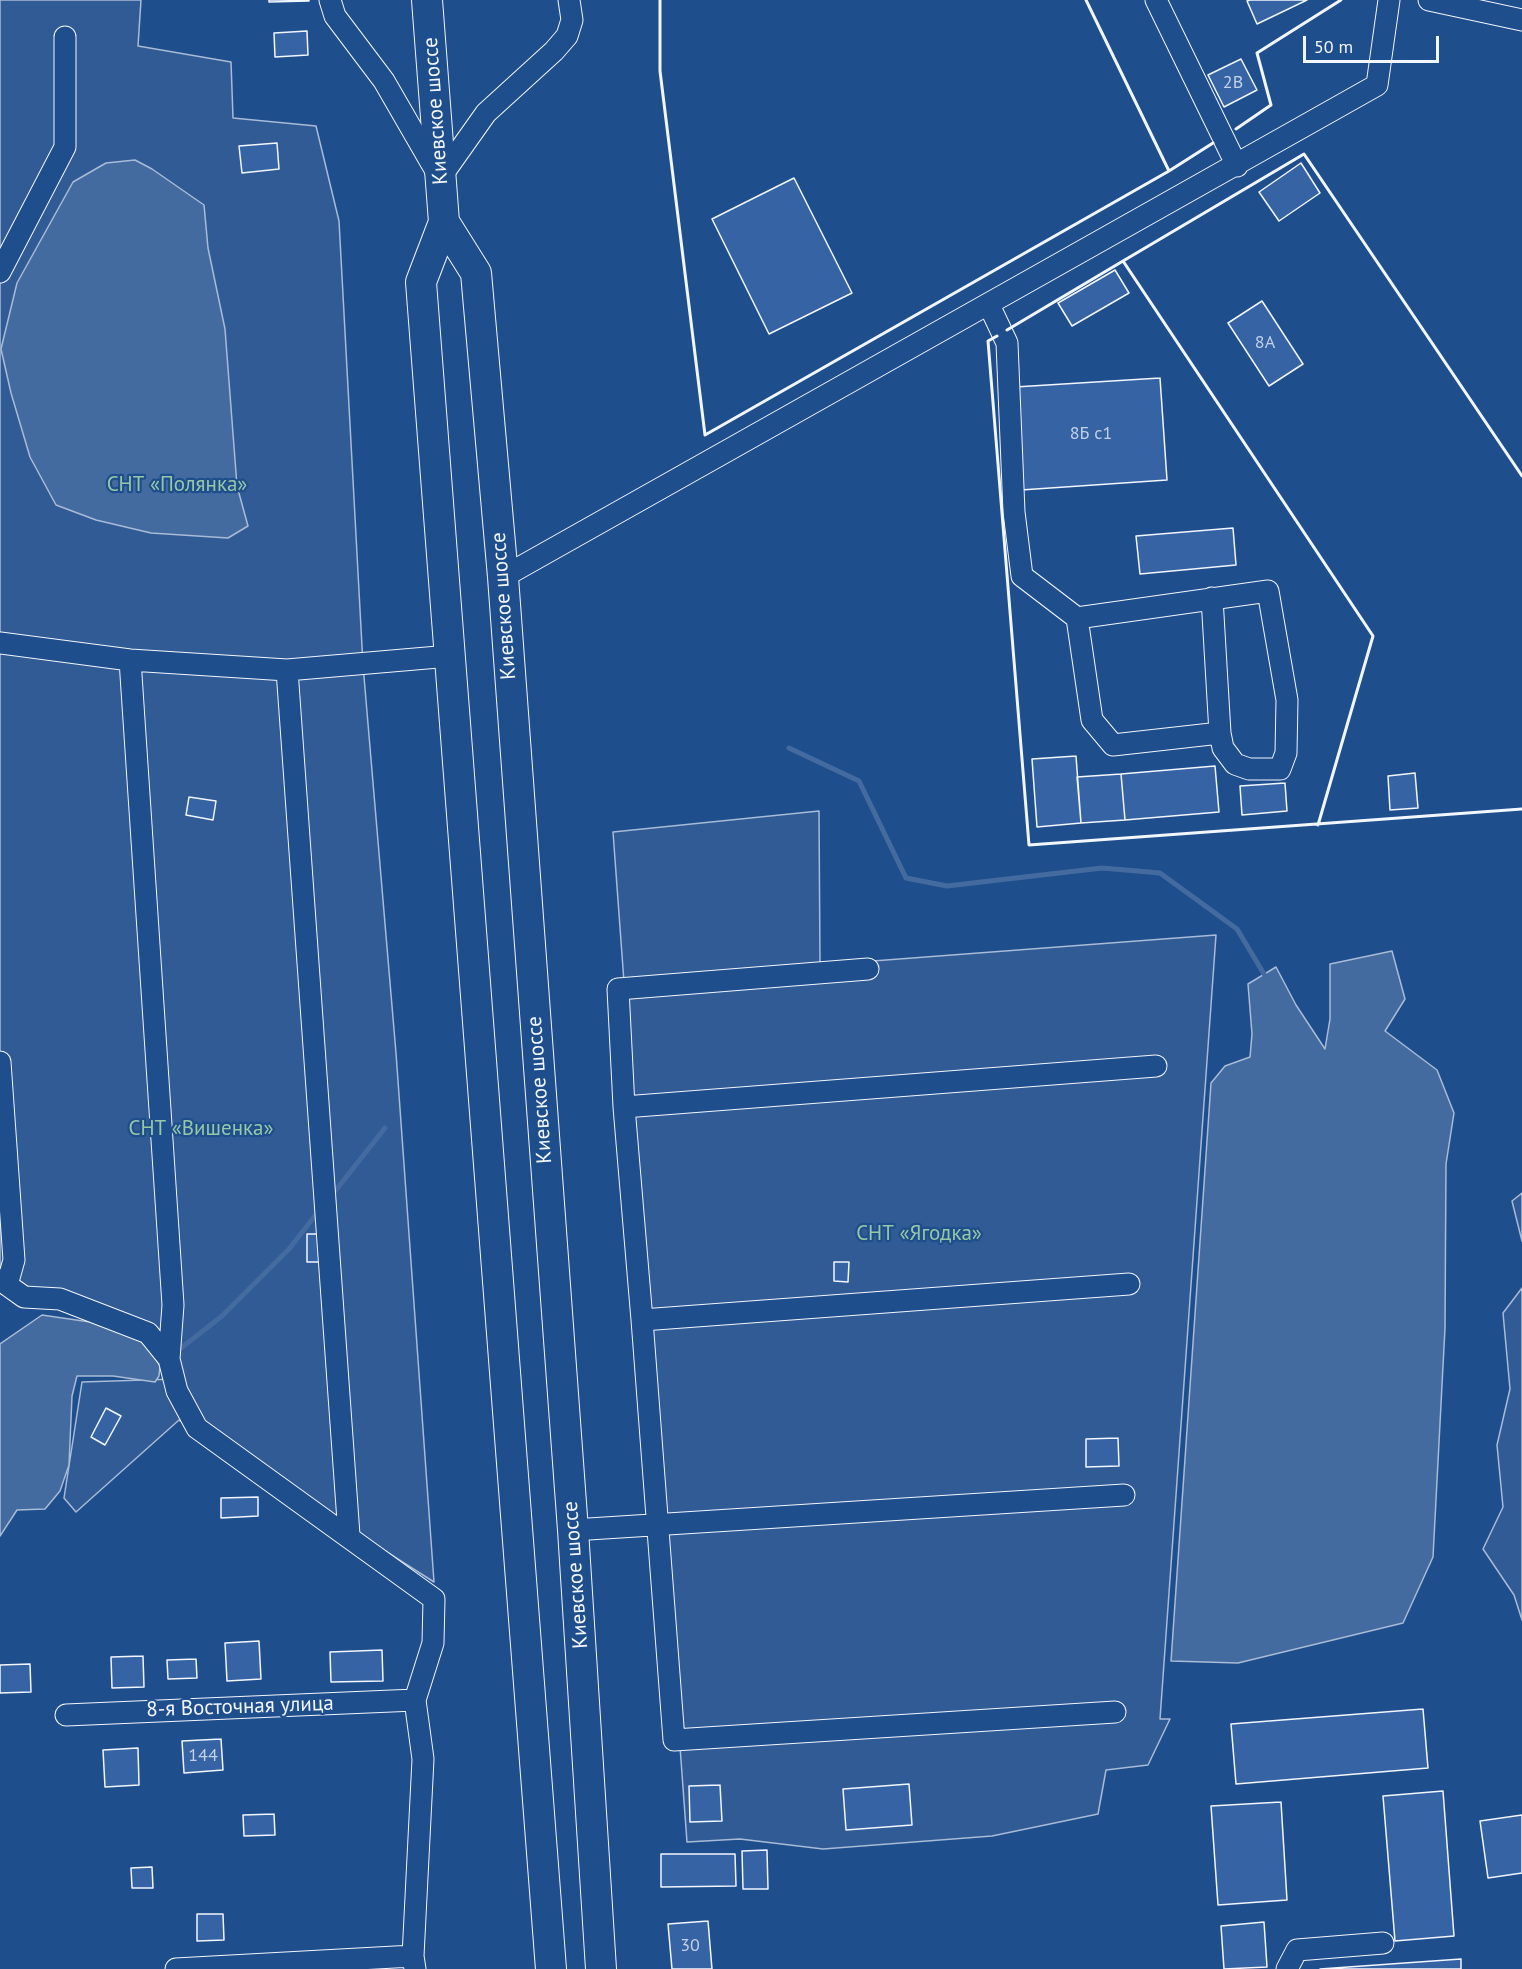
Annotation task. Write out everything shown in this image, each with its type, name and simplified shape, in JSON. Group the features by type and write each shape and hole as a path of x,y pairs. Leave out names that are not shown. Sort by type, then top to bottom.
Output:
{"highway":[{"name":"Киевское шоссе","path":"427,0 444,222 421,282 551,1969"},
{"name":"Киевское шоссе","path":"444,222 476,273 503,577 573,1530 601,1969"}],"street":[{"path":"330,0 335,16 384,81 441,178 486,113 555,51 567,36 572,20 569,0"},
{"path":"1156,0 1237,166"},
{"path":"503,577 1237,166 1377,85 1389,0"},
{"path":"1429,0 1522,20"},
{"path":"0,272 65,147 65,38"},
{"path":"989,305 1007,343 1014,512 1022,576 1077,618 1092,720 1113,745 1220,733"},
{"path":"1077,618 1212,598 1268,591 1287,700 1286,753 1280,769 1249,770 1235,764 1223,748 1220,733 1212,598"},
{"path":"0,643 130,660 287,670 450,656"},
{"path":"130,660 173,1305 169,1359 177,1391 197,1428 349,1535 434,1599 433,1642 415,1700 423,1760 414,1963 176,1969"},
{"path":"287,670 349,1535"},
{"path":"868,969 618,988 624,1107 674,1740 1115,1712"},
{"path":"0,1062 14,1260 3,1282 24,1297 60,1299 148,1333 169,1359"},
{"path":"624,1107 1156,1066"},
{"path":"642,1320 1129,1284"},
{"path":"573,1530 1124,1495"},
{"name":"8-я Восточная улица","path":"66,1715 415,1700"},
{"path":"1287,1969 1297,1950 1383,1943"}],"shaded area":[{"path":"0,0 141,0 138,46 231,62 233,118 316,126 339,221 363,665 396,1053 434,1582 179,1420 76,1512 64,1498 82,1382 175,1379 153,1330 25,1290 0,1271"},
{"path":"135,160 204,205 208,248 225,329 237,486 248,526 228,538 151,533 96,520 56,505 30,457 11,393 1,349 17,283 73,182 106,163"},
{"name":"СНТ «Ягодка»","path":"819,811 820,965 1216,935 1160,1719 1170,1719 1148,1765 1106,1770 1098,1814 992,1836 823,1849 740,1839 687,1842 613,832"},
{"path":"1392,951 1405,999 1385,1031 1437,1070 1454,1113 1446,1164 1445,1328 1433,1557 1403,1623 1238,1663 1171,1661 1211,1083 1225,1066 1250,1057 1252,1034 1248,984 1276,967 1296,1005 1325,1049 1330,1019 1330,964"},
{"path":"1522,1193 1522,1241 1512,1201"},
{"path":"1522,1288 1522,1620 1514,1595 1483,1549 1503,1507 1497,1445 1510,1389 1503,1313"},
{"path":"42,1315 90,1322 142,1336 160,1366 159,1376 155,1382 113,1376 77,1376 72,1396 69,1465 60,1491 45,1509 17,1510 0,1536 0,1344"}],"building":[{"path":"269,0 309,0 309,1 269,2"},
{"path":"1307,0 1257,24 1247,1"},
{"path":"307,31 308,55 275,57 274,33"},
{"path":"1241,59 1257,90 1224,107 1208,75"},
{"path":"277,143 279,169 242,173 239,146"},
{"path":"1301,163 1320,193 1279,221 1259,192"},
{"path":"794,178 852,293 769,334 712,219"},
{"path":"1115,270 1129,293 1072,326 1058,303"},
{"path":"1262,301 1303,364 1269,386 1228,323"},
{"path":"1160,378 1167,480 1021,490 1015,387"},
{"path":"1233,528 1236,565 1140,574 1136,536"},
{"path":"1076,756 1081,823 1037,827 1032,759"},
{"path":"1215,766 1219,812 1125,820 1121,774"},
{"path":"1415,773 1418,808 1390,810 1388,776"},
{"path":"1121,774 1125,820 1081,823 1077,777"},
{"path":"1285,783 1287,811 1242,815 1240,786"},
{"path":"189,797 216,801 213,820 186,815"},
{"path":"307,1234 327,1234 327,1262 307,1262"},
{"path":"834,1262 849,1262 848,1282 834,1281"},
{"path":"106,1408 121,1416 105,1445 91,1437"},
{"path":"1118,1438 1119,1466 1086,1467 1086,1439"},
{"path":"258,1497 258,1516 221,1518 221,1498"},
{"path":"259,1641 261,1679 227,1681 225,1643"},
{"path":"382,1650 383,1681 331,1682 330,1652"},
{"path":"143,1656 144,1687 112,1688 111,1657"},
{"path":"196,1659 197,1678 168,1679 167,1660"},
{"path":"30,1664 31,1692 0,1693 0,1665"},
{"path":"1423,1709 1428,1768 1236,1784 1231,1724"},
{"path":"221,1739 223,1770 184,1773 182,1741"},
{"path":"138,1748 139,1785 105,1787 103,1750"},
{"path":"909,1784 912,1825 846,1830 843,1789"},
{"path":"720,1785 722,1821 690,1822 689,1786"},
{"path":"1443,1791 1454,1936 1395,1941 1383,1796"},
{"path":"1281,1802 1287,1900 1218,1905 1211,1806"},
{"path":"274,1814 275,1835 244,1836 243,1815"},
{"path":"1522,1815 1522,1873 1488,1878 1480,1821"},
{"path":"767,1850 768,1889 743,1889 742,1851"},
{"path":"661,1854 735,1854 736,1886 661,1887"},
{"path":"152,1867 153,1888 132,1888 131,1868"},
{"path":"197,1914 223,1914 224,1940 197,1941"},
{"path":"708,1921 712,1969 672,1969 668,1924"},
{"path":"1264,1922 1267,1967 1224,1969 1221,1926"},
{"path":"1461,1959 1461,1969 1320,1969"}],"waterway":[{"path":"789,748 859,781 906,878 947,886 1102,868 1160,873 1237,929 1264,974"},
{"path":"332,1195 385,1128"},
{"path":"176,1352 222,1316 289,1249 318,1212"}],"wall":[{"path":"660,0 660,71 705,435 1169,171 1086,0"},
{"path":"1236,129 1271,105 1257,53 1341,0"},
{"path":"1169,171 1213,143"},
{"path":"1123,261 1304,154 1522,476"},
{"path":"1007,330 1123,261 1373,636 1318,825"},
{"path":"997,336 988,341 1029,845 1522,809"}],"park label":[{"name":"СНТ «Полянка»","path":"177,485"},
{"name":"СНТ «Вишенка»","path":"201,1129"}]}
